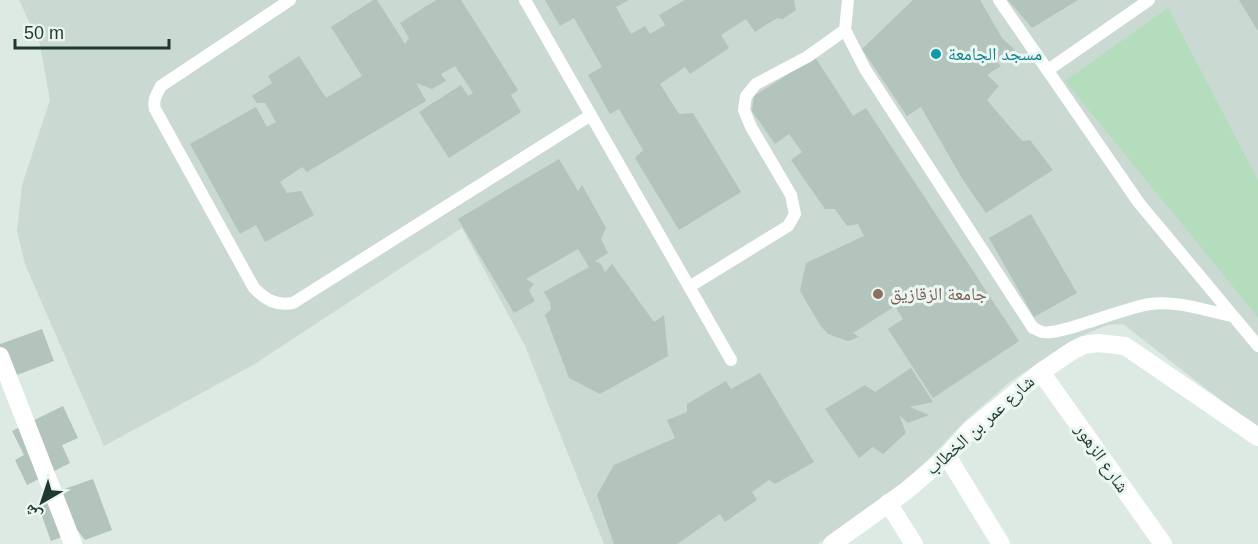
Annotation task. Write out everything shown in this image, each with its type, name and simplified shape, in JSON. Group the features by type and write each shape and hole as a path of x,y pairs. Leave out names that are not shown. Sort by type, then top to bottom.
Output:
{"street":[{"name":"شارع عمر بن الخطاب","path":"832,544 906,491 947,456 970,430 1041,372 1066,354 1084,345 1098,343 1125,346 1258,437"},
{"path":"0,356 73,544"},
{"name":"شارع الزهور","path":"1041,372 1163,544"},
{"path":"947,456 1001,544"},
{"path":"888,503 914,544"}],"lane":[{"path":"290,0 161,87 154,104 254,288 274,303 293,303 591,115"},
{"path":"525,0 731,360"},
{"path":"848,0 845,30 865,69 1033,328 1043,332 1058,331 1125,309 1152,303 1233,316"},
{"path":"999,0 1139,203 1258,346"},
{"path":"1048,70 1149,0"},
{"path":"689,287 788,226 795,214 791,195 751,127 744,110 747,96 756,84 807,57 845,30"}],"shaded area":[{"name":"جامعة الزقازيق","path":"19,0 1258,0 1258,429 1123,324 1107,325 1072,340 1011,381 966,420 914,474 818,544 604,544 525,346 462,228 253,365 104,446 25,264 17,231 22,185 50,100 40,45"}],"green space":[{"path":"1168,8 1258,180 1258,317 1065,81"}],"building":[{"path":"373,0 377,0 405,44 409,38 400,23 436,0 461,0 518,90 511,95 521,112 449,158 419,112 461,85 468,96 473,93 455,66 441,74 446,81 432,89 416,83 426,101 307,172 302,167 280,182 287,193 301,191 314,215 265,242 256,225 240,234 190,144 256,107 267,127 276,122 265,103 257,103 252,96 272,83 268,76 299,56 326,98 362,76 331,27"},
{"path":"545,0 629,0 616,7 631,34 645,26 650,34 665,25 659,15 685,0 794,0 796,10 783,19 777,18 755,32 746,19 721,35 729,48 690,74 685,67 660,84 679,114 693,113 741,192 679,230 635,158 643,150 619,109 610,114 588,75 602,67 574,18 560,26"},
{"path":"913,0 980,0 1002,38 1015,50 996,61 1001,66 987,75 999,86 987,100 1022,141 1030,140 1053,170 986,213 963,180 921,107 907,116 862,49"},
{"path":"1008,0 1078,0 1032,28"},
{"path":"1239,0 1258,0 1258,31"},
{"path":"815,57 853,116 866,108 1019,341 933,398 888,329 903,319 895,306 853,333 859,337 848,341 828,334 800,291 806,263 864,236 858,224 847,226 835,209 825,209 791,160 802,152 789,134 775,144 752,111 754,96"},
{"path":"559,159 578,191 582,185 606,228 601,239 608,253 595,261 601,264 605,272 612,264 654,322 664,315 668,356 600,394 569,378 545,315 551,309 544,292 589,267 578,249 526,279 534,284 529,290 535,301 514,313 458,219"},
{"path":"1031,214 1077,293 1034,317 989,238"},
{"path":"42,329 54,361 1,381 0,344"},
{"path":"911,368 933,402 910,407 929,415 908,423 899,415 906,433 883,454 873,447 859,458 825,409 865,385 875,392"},
{"path":"760,373 814,462 775,484 769,480 752,492 757,500 725,522 720,514 677,544 614,544 597,495 614,465 675,438 667,420 687,412 687,404 726,381 731,389"},
{"path":"63,406 78,438 62,445 70,463 27,485 15,460 24,455 12,431"},
{"path":"93,479 112,530 85,540 78,531 51,541 38,505 58,497 56,492"}],"place":[{"name":"مسجد الجامعة","path":"936,54"},
{"name":"جامعة الزقازيق","path":"878,294"}]}
